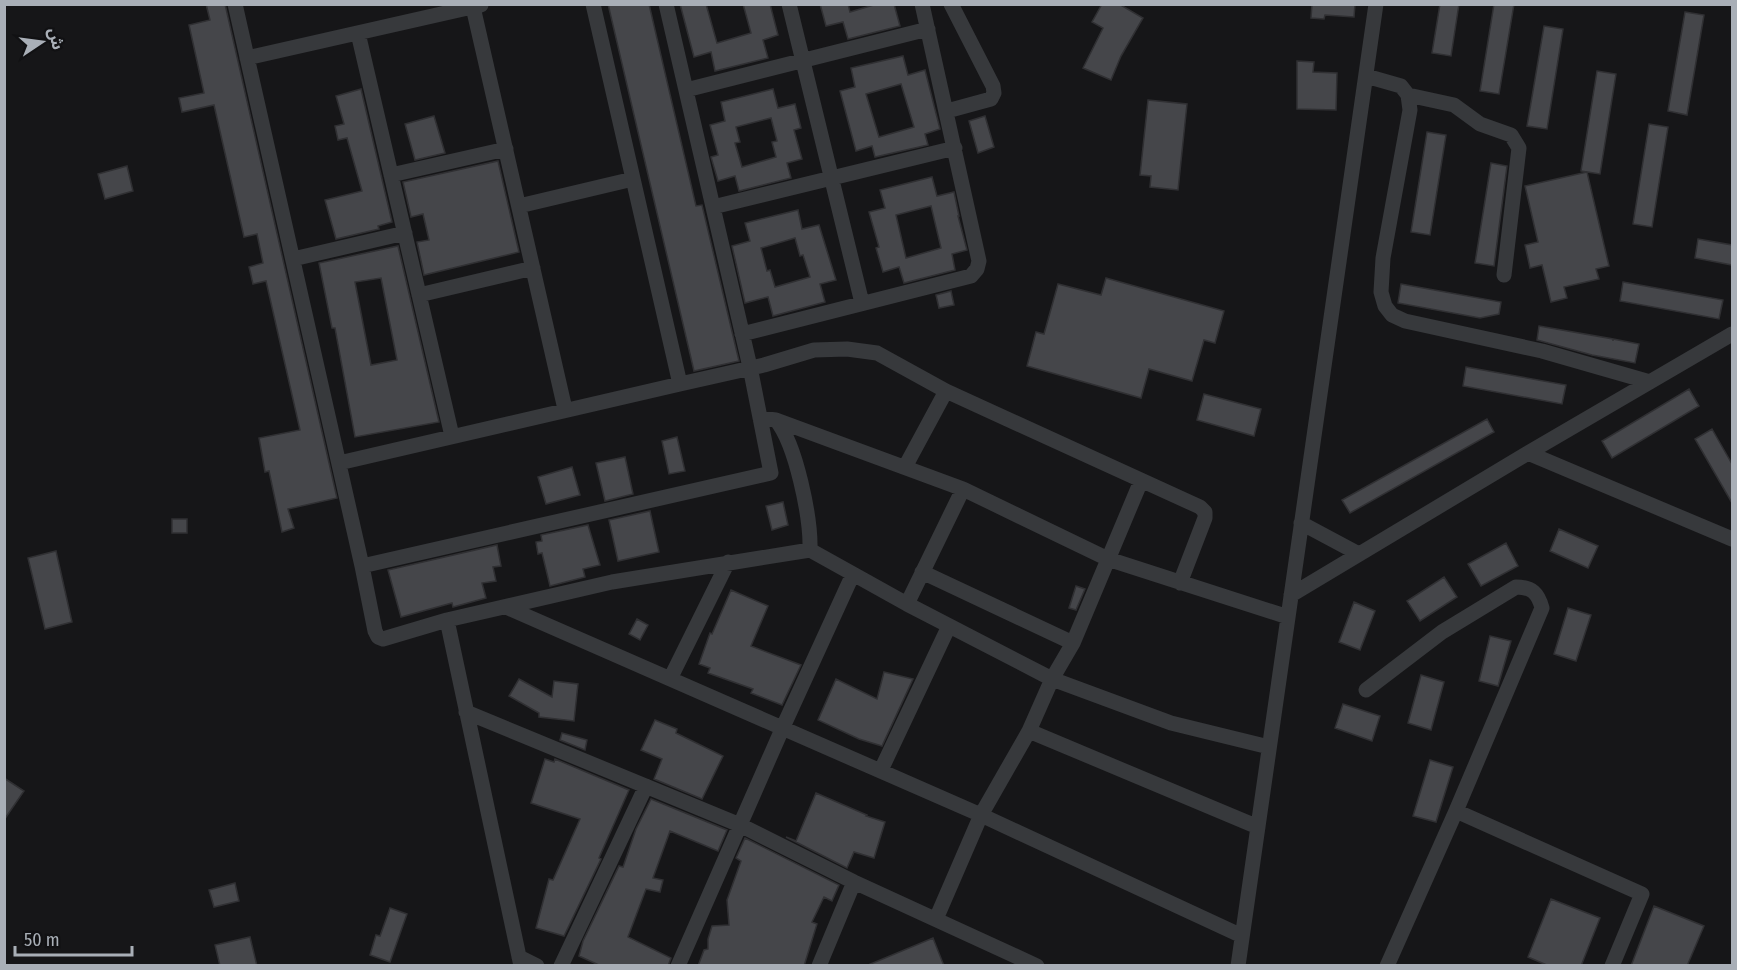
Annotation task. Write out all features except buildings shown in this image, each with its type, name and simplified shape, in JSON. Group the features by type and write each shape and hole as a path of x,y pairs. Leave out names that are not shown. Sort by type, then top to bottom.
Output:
{"street":[{"path":"235,4 378,637 383,639 447,620 612,582 810,550 907,604 1052,679 1171,723 1269,747"},
{"path":"593,4 680,384"},
{"path":"362,566 771,474 750,367 666,4"},
{"path":"789,4 862,303"},
{"path":"742,334 971,276 976,269 979,261 922,4"},
{"path":"947,111 991,99 994,93 993,86 951,4"},
{"path":"1238,966 1376,4"},
{"path":"247,58 478,6 506,149 565,409"},
{"path":"686,90 928,29"},
{"path":"358,33 452,436"},
{"path":"1366,76 1401,86 1408,94 1410,110 1383,258 1381,292 1385,306 1392,315 1405,321 1542,351 1650,382"},
{"path":"1408,94 1454,105 1480,124 1511,135 1519,148 1504,275"},
{"path":"712,207 955,148"},
{"path":"391,176 506,149"},
{"path":"519,206 633,179"},
{"path":"292,259 405,233"},
{"path":"419,295 533,268"},
{"path":"1291,595 1732,334"},
{"path":"339,463 680,384 814,350 847,349 877,353 946,391 1200,507 1205,512 1205,518 1180,584"},
{"path":"905,467 946,391"},
{"path":"760,418 776,420 963,489 1108,559 1287,617"},
{"path":"776,420 783,428 793,452 810,536 810,550"},
{"path":"1528,453 1732,539"},
{"path":"936,920 981,815 1029,730 1052,679 1073,643 1141,481"},
{"path":"907,604 963,489"},
{"path":"1301,523 1359,554"},
{"path":"671,677 728,562"},
{"path":"922,572 1073,643"},
{"path":"678,966 853,574"},
{"path":"1366,690 1442,632 1516,587 1526,587 1540,598 1542,608 1387,966"},
{"path":"506,607 881,770 1242,936"},
{"path":"447,620 520,961 537,966"},
{"path":"881,770 949,626"},
{"path":"466,712 740,825 854,882 1037,966"},
{"path":"1029,730 1258,827"},
{"path":"561,966 646,786"},
{"path":"1456,811 1642,894 1612,966"},
{"path":"819,966 854,882"}]}
